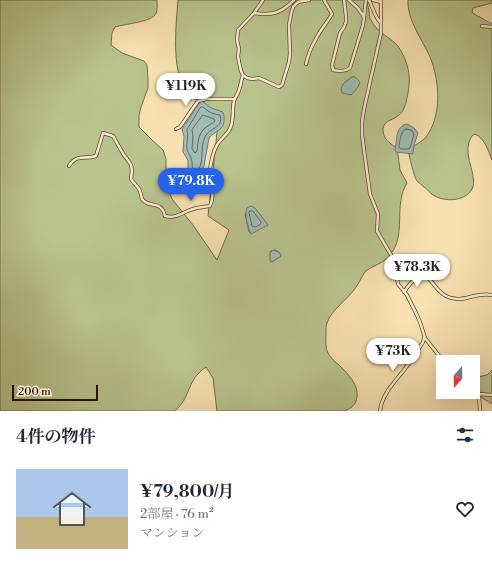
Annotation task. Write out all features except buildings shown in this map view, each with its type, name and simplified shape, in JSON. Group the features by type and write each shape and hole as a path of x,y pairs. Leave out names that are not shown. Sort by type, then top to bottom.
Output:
{"street":[{"path":"263,0 254,13 238,30 238,56 243,75 252,79 259,78 279,87 282,85 289,62 290,54 288,25 293,7 298,2 309,0"},
{"path":"254,13 278,13 290,5 294,0"},
{"path":"306,64 315,40 332,14 324,0"},
{"path":"344,0 346,22 340,33 332,60 333,70 340,71 350,68 363,25 366,0"},
{"path":"349,0 358,8 364,17"},
{"path":"369,0 374,9 376,18 381,24"},
{"path":"373,0 381,1 381,24 379,43 362,122 362,135 370,194 378,214 378,231 394,260 398,284 420,322 425,338 438,355"},
{"path":"482,26 492,28"},
{"path":"69,166 75,159 96,156 103,133 113,136 121,151 129,161 132,168 131,179 140,189 142,199 148,203 160,207 164,211 165,216 179,216 194,208 210,206 213,195 210,179 212,160 216,146 232,126 234,99 240,88 243,75"},
{"path":"176,128 180,127 198,101 206,99 234,99"},
{"path":"404,292 415,279 420,275 424,275 429,278 435,287 448,298 460,300 486,294 492,295"},
{"path":"380,411 384,398 425,338"},
{"path":"480,394 492,394"},
{"path":"479,399 480,411"}],"green space":[{"path":"0,0 157,0 157,12 152,17 143,21 115,27 112,33 111,45 122,53 144,61 147,65 148,88 139,115 139,127 163,150 166,159 166,183 172,199 193,225 217,260 229,230 208,216 217,122 212,110 190,95 181,82 176,60 176,22 178,0 366,0 373,24 398,46 405,58 409,72 409,90 404,109 398,116 386,123 383,129 387,140 397,148 400,170 407,183 401,201 398,238 395,247 387,258 365,272 354,290 332,314 327,324 326,348 328,353 355,384 357,393 356,402 353,406 343,411 217,411 213,378 206,367 195,378 183,402 175,411 0,411","holes":["352,77 355,77 360,82 358,87 351,95 348,94 345,82","255,208 268,225 249,232 245,214","275,250 279,252 281,256 272,262 271,251"]},
{"path":"408,0 492,0 492,3 473,8 472,12 492,24 492,160 486,145 481,139 475,134 472,136 468,150 474,184 469,193 454,200 443,199 433,195 417,181 414,175 408,149 424,139 431,129 435,119 438,98 436,77 433,66 412,22 408,7"},
{"path":"492,370 492,404 480,396 480,376 487,375"}],"water":[{"path":"352,77 355,77 360,82 358,87 351,95 342,93 341,89 343,84"},
{"path":"201,101 211,108 223,112 224,122 221,128 209,138 204,166 199,178 194,179 191,177 188,168 188,160 183,152 184,136 182,129"},
{"path":"407,124 414,128 418,133 413,154 396,152 395,150 398,131 403,125"},
{"path":"251,206 255,208 268,225 251,234 246,217 246,211 247,208"},
{"path":"273,250 279,252 281,256 272,262 270,261 270,253"}]}
